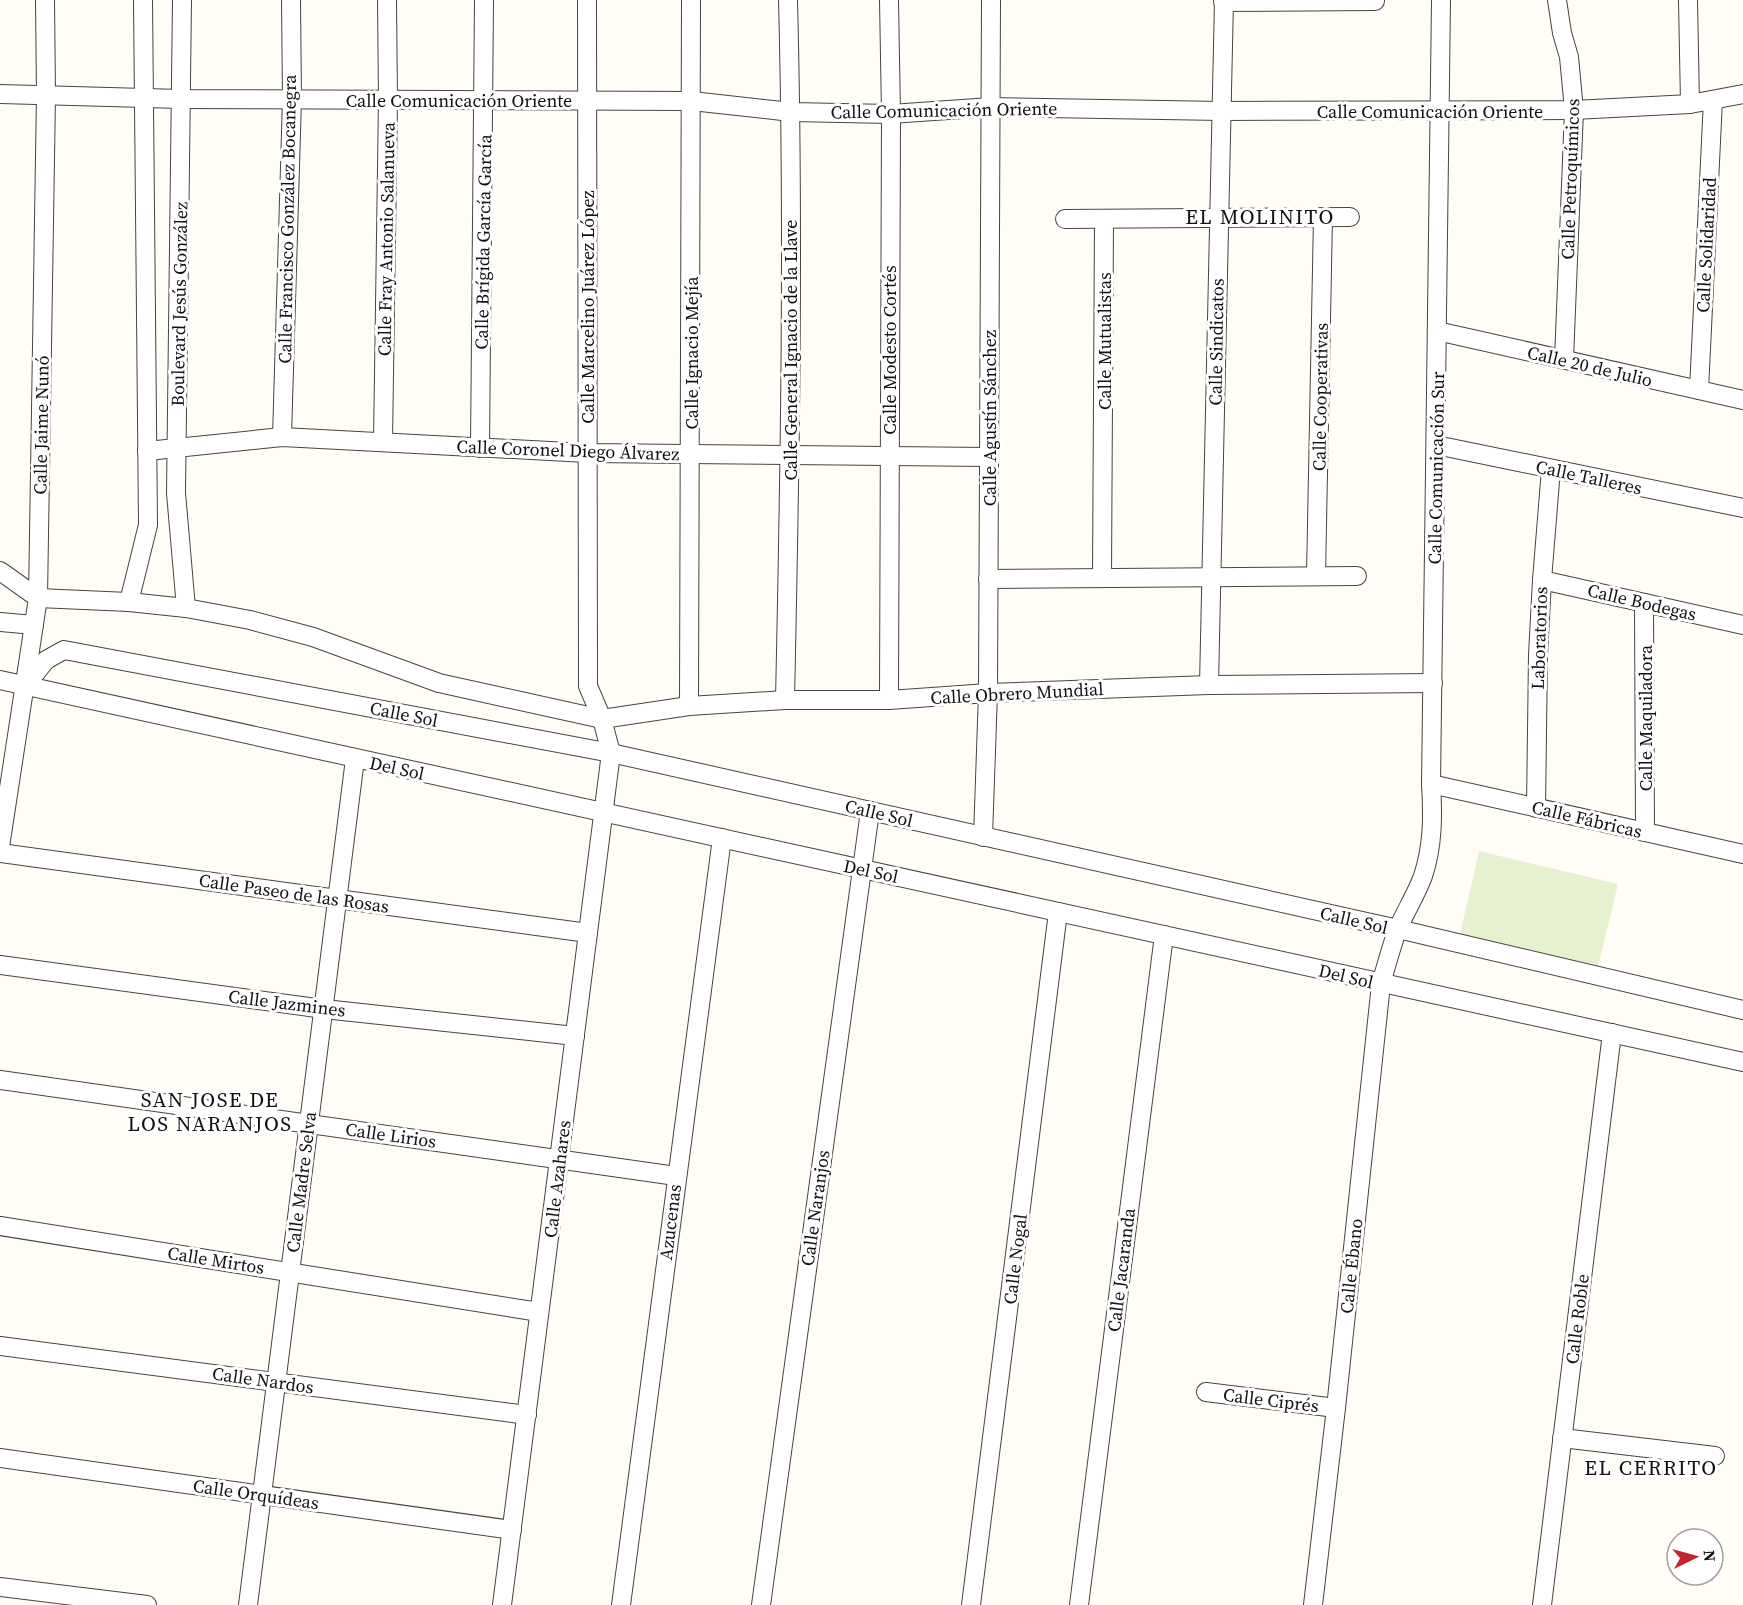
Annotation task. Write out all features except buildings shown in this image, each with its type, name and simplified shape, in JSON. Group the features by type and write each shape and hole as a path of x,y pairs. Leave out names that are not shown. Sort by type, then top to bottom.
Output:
{"street":[{"name":"Calle Jaime Nunó","path":"0,847 38,598 46,95 45,0"},
{"name":"Boulevard Jesús González","path":"129,602 148,525 143,0"},
{"name":"Boulevard Jesús González","path":"182,0 176,493 186,609"},
{"name":"Calle Francisco González Bocanegra","path":"282,437 292,99 291,0"},
{"name":"Calle Fray Antonio Salanueva","path":"383,442 388,100 387,0"},
{"name":"Calle Brígida García García","path":"480,448 485,100 484,0"},
{"name":"Calle Marcelino Juárez López","path":"587,0 588,686 602,719 611,753"},
{"name":"Calle Ignacio Mejía","path":"689,706 691,0"},
{"name":"Calle General Ignacio de la Llave","path":"784,700 791,455 791,112 788,0"},
{"name":"Calle Modesto Cortés","path":"889,0 891,114 889,700"},
{"name":"Calle Agustín Sánchez","path":"983,837 988,693 992,0"},
{"name":"Calle Comunicación Sur","path":"1398,929 1412,903 1423,874 1430,845 1433,814 1431,784 1441,0"},
{"name":"Calle Petroquímicos","path":"1557,0 1562,33 1569,57 1574,110 1564,360"},
{"path":"1688,0 1690,104"},
{"path":"1223,1 1375,1"},
{"name":"Calle Sindicatos","path":"1209,685 1223,1"},
{"name":"Calle Comunicación Oriente","path":"0,94 181,99 692,101 791,112 891,114 991,107 1221,111 1574,110 1690,104 1743,94"},
{"name":"Calle Solidaridad","path":"1699,390 1713,100"},
{"name":"Calle Cooperativas","path":"1316,576 1323,217"},
{"path":"1065,219 1350,217"},
{"name":"Calle Mutualistas","path":"1102,578 1104,219"},
{"name":"Calle 20 de Julio","path":"1437,332 1743,400"},
{"name":"Calle Coronel Diego Álvarez","path":"147,451 282,437 587,453 989,457"},
{"name":"Calle Talleres","path":"1436,445 1743,508"},
{"name":"Laboratorios","path":"1536,808 1538,655 1551,469"},
{"path":"148,525 176,493"},
{"path":"0,571 38,598 129,602 250,620 313,637 439,683 602,719"},
{"path":"988,579 1357,576"},
{"name":"Calle Bodegas","path":"1542,580 1743,625"},
{"name":"Calle Maquiladora","path":"1644,603 1645,832"},
{"path":"0,622 34,624"},
{"name":"Calle Sol","path":"25,686 46,660 64,650 611,753 1398,929 1743,1010"},
{"name":"Del Sol","path":"0,680 1743,1062"},
{"name":"Calle Obrero Mundial","path":"602,719 689,706 784,700 889,700 988,693 1209,685 1433,684"},
{"name":"Calle Azahares","path":"502,1605 611,753"},
{"name":"Calle Madre Selva","path":"248,1605 355,759"},
{"name":"Calle Fábricas","path":"1431,784 1743,854"},
{"name":"Calle Naranjos","path":"761,1605 870,811"},
{"name":"Azucenas","path":"621,1605 722,838"},
{"name":"Calle Paseo de las Rosas","path":"0,853 588,933"},
{"name":"Calle Nogal","path":"971,1605 1058,912"},
{"name":"Calle Ébano","path":"1313,1605 1380,984 1398,929"},
{"name":"Calle Jacaranda","path":"1079,1605 1164,935"},
{"name":"Calle Jazmines","path":"0,964 324,1009 575,1036"},
{"name":"Calle Roble","path":"1542,1605 1612,1033"},
{"name":"Calle Lirios","path":"0,1080 676,1176"},
{"name":"Calle Mirtos","path":"0,1226 539,1312"},
{"name":"Calle Nardos","path":"0,1346 527,1415"},
{"name":"Calle Ciprés","path":"1206,1392 1336,1408"},
{"path":"1562,1437 1715,1456"},
{"name":"Calle Orquídeas","path":"0,1458 512,1530"},
{"path":"0,1587 147,1605"}],"green space":[{"path":"1479,851 1618,884 1597,971 1459,939"}],"district":[{"name":"EL MOLINITO","path":"1260,216"},
{"name":"SAN JOSE DE LOS NARANJOS","path":"210,1111"},
{"name":"EL CERRITO","path":"1651,1467"}]}
